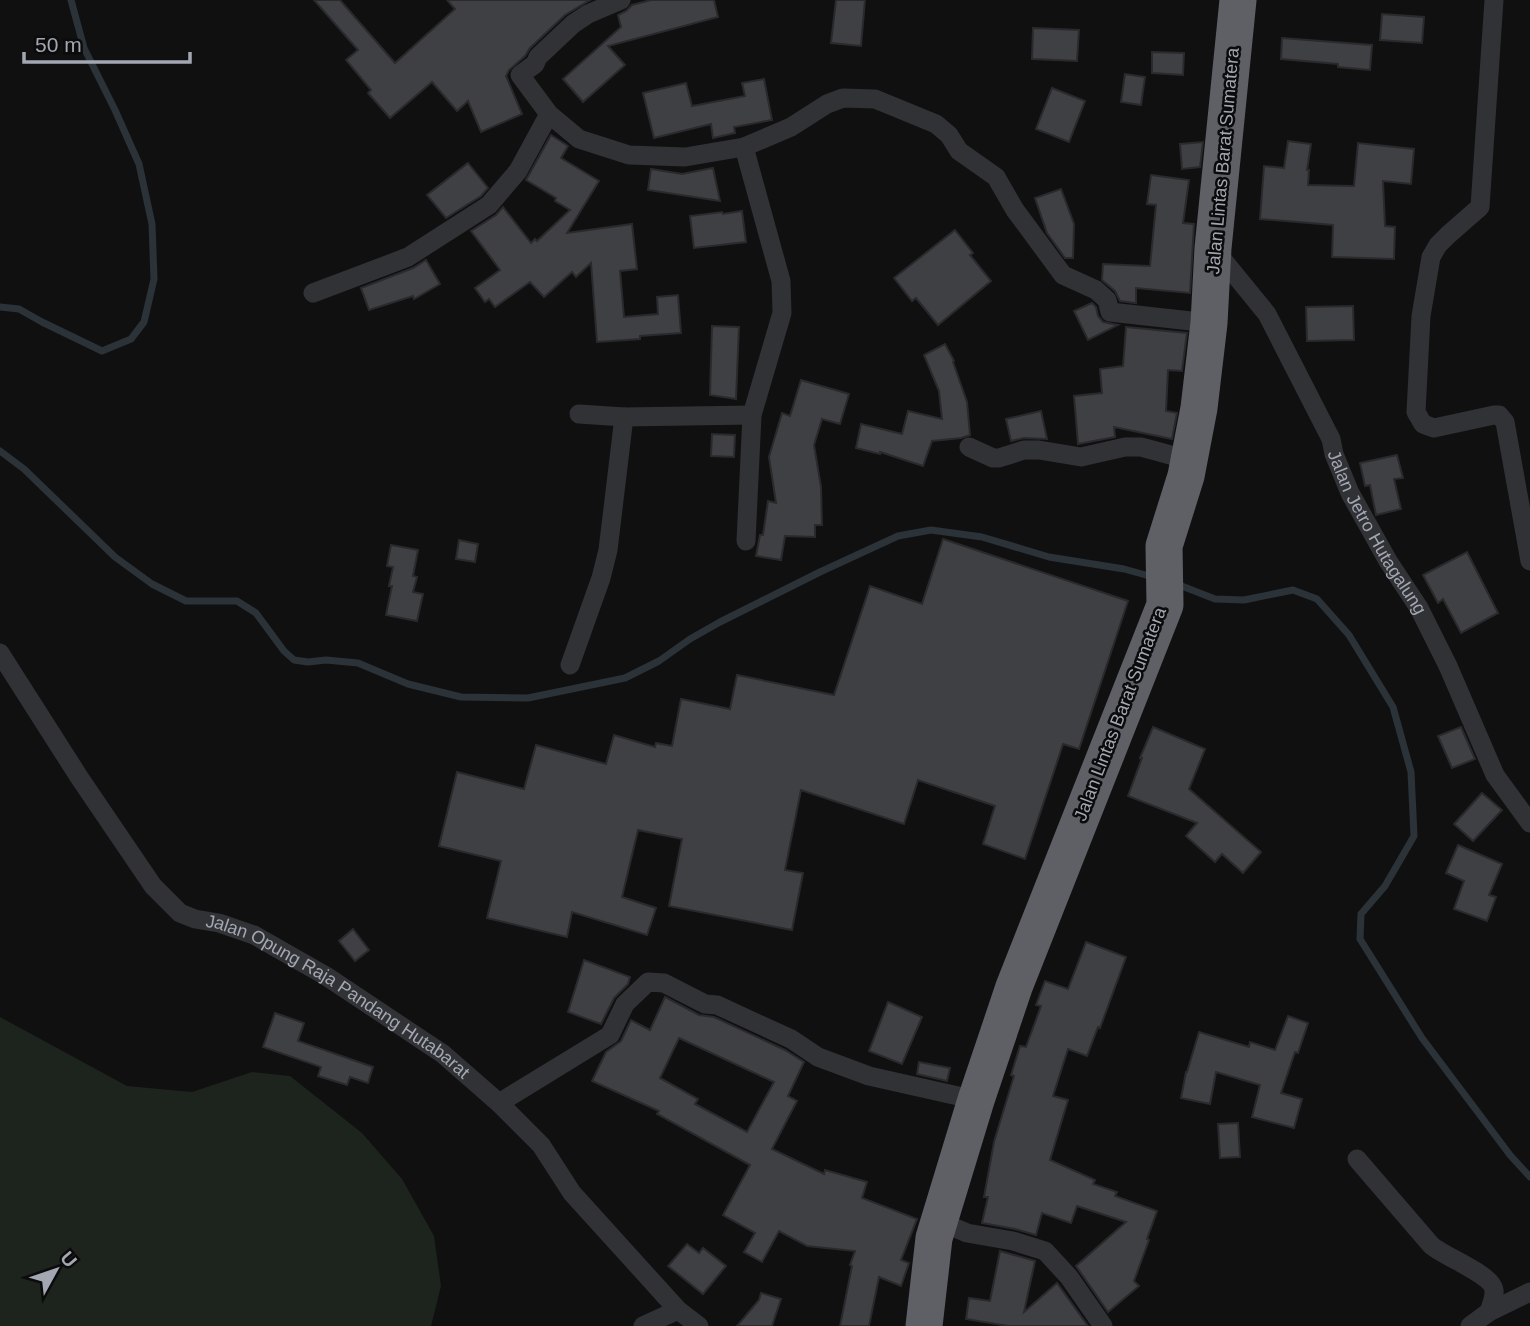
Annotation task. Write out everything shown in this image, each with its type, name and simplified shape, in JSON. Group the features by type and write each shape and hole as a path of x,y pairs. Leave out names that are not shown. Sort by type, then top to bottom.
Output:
{"highway":[{"name":"Jalan Lintas Barat Sumatera","path":"924,1326 934,1238 1014,986 1165,605 1164,546 1186,476 1199,408 1238,0"}],"street":[{"path":"621,0 588,14 573,24 538,57 535,64 520,75 549,114 579,139 629,155 685,157 744,147 791,127 827,104 843,98 875,99 936,124 949,135 959,151 996,177 1014,211 1063,275 1096,290 1107,300 1110,312 1209,323"},
{"path":"1494,0 1480,206 1448,235 1431,257 1421,316 1416,412 1423,424 1434,428 1494,415 1502,418 1505,422 1530,561"},
{"path":"313,293 408,257 489,205 518,171 549,114"},
{"path":"744,147 781,281 783,298 782,313 752,415 746,541"},
{"name":"Jalan Jetro Hutagalung","path":"1213,248 1267,314 1331,439 1334,454 1350,493 1388,561 1419,608 1448,666 1495,775 1529,821"},
{"path":"579,414 624,417 752,415"},
{"path":"570,665 601,578 608,550 624,417"},
{"path":"969,447 993,458 1024,450 1081,457 1125,447 1141,447 1189,460"},
{"name":"Jalan Opung Raja Pandang Hutabarat","path":"0,653 153,886 180,913 254,936 326,976 443,1054 499,1102 541,1145 572,1193 678,1310 699,1326"},
{"path":"499,1102 610,1035 625,1004 648,982 664,983 705,1004 717,1005 791,1039 818,1057 869,1076 976,1100"},
{"path":"1357,1159 1431,1245 1489,1280 1494,1293 1489,1312"},
{"path":"939,1221 967,1233 1013,1241 1045,1251 1069,1277 1102,1326"},
{"path":"1470,1326 1489,1312 1530,1292"},
{"path":"643,1326 678,1310"}],"shaded area":[{"path":"0,1017 127,1086 192,1092 252,1072 290,1076 362,1133 402,1179 434,1236 441,1286 431,1326 0,1326"}],"building":[{"path":"314,0 340,0 395,63 455,9 447,0 590,0 565,15 509,70 506,76 522,114 481,132 468,101 457,111 432,82 390,118 368,93 371,90 346,60 358,50"},
{"path":"651,0 714,0 718,17 608,46 625,65 583,102 563,79 621,27 618,15 632,5"},
{"path":"836,0 865,0 861,46 831,43"},
{"path":"1382,14 1424,17 1422,43 1380,40"},
{"path":"1033,28 1079,30 1077,61 1032,59"},
{"path":"1282,38 1372,45 1370,70 1281,59"},
{"path":"1152,52 1184,53 1183,75 1152,73"},
{"path":"1125,74 1145,77 1141,105 1121,102"},
{"path":"764,79 772,120 734,127 735,133 713,138 711,124 654,138 643,93 686,83 692,106 745,96 742,83"},
{"path":"1052,88 1085,101 1069,142 1036,129"},
{"path":"551,135 568,146 561,158 599,181 567,233 632,224 637,269 620,271 624,317 658,314 657,297 678,295 681,333 597,342 591,263 576,277 572,272 544,297 530,282 495,307 489,299 485,302 475,288 500,270 471,231 496,215 503,207 531,243 535,239 537,241 570,210 526,180"},
{"path":"1288,141 1311,144 1308,185 1354,186 1358,143 1414,149 1411,184 1383,181 1385,226 1395,227 1394,259 1332,257 1333,225 1260,219 1264,166 1284,168"},
{"path":"1203,142 1200,167 1182,169 1180,144"},
{"path":"468,163 488,188 481,196 446,218 427,195"},
{"path":"713,168 720,201 648,190 651,169 682,174"},
{"path":"1151,175 1189,180 1183,223 1194,224 1190,293 1136,288 1136,303 1120,301 1115,291 1102,280 1103,264 1150,266 1156,205 1147,204"},
{"path":"1061,189 1074,224 1073,258 1065,258 1047,233 1035,198"},
{"path":"742,211 746,242 694,248 690,216"},
{"path":"955,230 973,253 970,255 991,281 938,325 916,298 912,301 894,278"},
{"path":"426,260 440,284 414,299 413,296 369,310 361,288 413,268"},
{"path":"1092,303 1103,322 1118,325 1088,340 1074,311"},
{"path":"1353,306 1354,340 1307,341 1306,307"},
{"path":"712,326 739,327 736,399 710,395"},
{"path":"1126,327 1187,333 1182,371 1168,370 1166,411 1177,413 1172,439 1114,427 1115,437 1078,444 1074,396 1102,393 1100,369 1123,366"},
{"path":"945,344 954,361 967,402 970,435 932,441 923,466 880,452 856,448 861,424 902,434 908,411 942,419 939,391 924,355"},
{"path":"801,380 849,394 840,424 822,419 814,445 821,487 822,525 815,525 815,537 785,536 781,560 756,556 760,535 763,535 768,501 776,503 769,457 782,413 790,416"},
{"path":"1041,411 1047,439 1024,438 1011,441 1006,419"},
{"path":"712,434 735,435 734,457 711,456"},
{"path":"1397,455 1403,478 1394,479 1401,509 1376,515 1370,485 1365,486 1360,463"},
{"path":"943,539 1128,601 1079,749 1063,744 1025,859 983,844 995,806 918,780 904,824 801,790 785,870 803,873 792,930 669,906 682,839 638,830 622,897 656,908 647,935 572,912 567,937 487,918 501,861 439,846 457,772 524,789 536,745 606,764 614,735 655,747 656,743 672,746 681,699 730,709 737,675 834,695 870,586 922,604"},
{"path":"459,540 478,544 475,562 456,559"},
{"path":"391,545 418,550 413,576 417,577 413,592 423,594 417,621 386,615 392,586 389,586 393,567 387,566"},
{"path":"1467,552 1498,613 1461,633 1443,599 1438,603 1423,575"},
{"path":"1153,727 1205,749 1189,789 1261,852 1243,873 1222,854 1215,862 1186,836 1197,823 1128,796"},
{"path":"1461,727 1475,759 1452,768 1438,736"},
{"path":"1482,793 1502,810 1473,841 1454,824"},
{"path":"1458,845 1502,864 1489,895 1496,897 1487,921 1454,909 1464,881 1446,873"},
{"path":"353,929 369,950 355,961 339,941"},
{"path":"1086,942 1126,957 1087,1056 1068,1049 1053,1096 1068,1100 1050,1160 1095,1180 1093,1184 1117,1192 1115,1196 1157,1211 1134,1281 1139,1286 1108,1312 1076,1266 1126,1222 1077,1206 1071,1223 1042,1213 1036,1235 982,1223 988,1197 984,1197 994,1142 1020,1046 1026,1047 1041,1006 1036,1005 1045,981 1068,989"},
{"path":"584,960 630,977 628,984 614,998 601,1024 568,1012"},
{"path":"665,997 699,1015 714,1017 785,1050 804,1062 788,1096 797,1101 772,1149 824,1174 825,1170 867,1182 862,1198 917,1219 901,1260 909,1263 901,1286 879,1277 869,1326 840,1326 852,1266 850,1265 855,1251 807,1246 779,1231 762,1262 744,1252 755,1233 723,1215 750,1165 657,1114 659,1111 592,1081 606,1052 621,1041 631,1020 650,1030","holes":["679,1038 774,1082 747,1132 695,1104 698,1099 660,1078"]},
{"path":"888,1002 922,1017 902,1064 869,1051"},
{"path":"275,1013 304,1023 298,1041 373,1067 368,1083 350,1077 347,1085 318,1076 321,1067 263,1047"},
{"path":"1288,1016 1308,1023 1281,1093 1302,1099 1294,1128 1252,1117 1260,1085 1216,1072 1210,1104 1181,1098 1199,1032 1249,1047 1250,1042 1275,1050"},
{"path":"919,1062 950,1068 947,1081 917,1074"},
{"path":"1238,1123 1240,1157 1220,1158 1218,1124"},
{"path":"687,1244 699,1253 703,1248 726,1266 703,1294 668,1266"},
{"path":"1000,1251 1035,1261 1024,1312 1057,1283 1088,1326 1008,1326 966,1319 969,1298 990,1301"},
{"path":"761,1293 781,1299 772,1326 737,1326 759,1300"}],"waterway":[{"path":"0,307 19,309 102,351 131,339 144,322 154,279 152,224 139,164 84,48 71,0"},
{"path":"0,451 24,469 115,557 152,584 186,601 237,601 256,613 284,651 294,660 358,663 408,684 461,697 528,698 625,678 659,661 720,622 820,572 898,536 931,530 982,537 1049,557 1124,569 1153,577"},
{"path":"1174,583 1215,599 1244,600 1293,590 1317,599 1349,635 1393,707 1411,772 1414,836 1385,886 1361,914 1360,939 1422,1038 1510,1155 1530,1177"}]}
